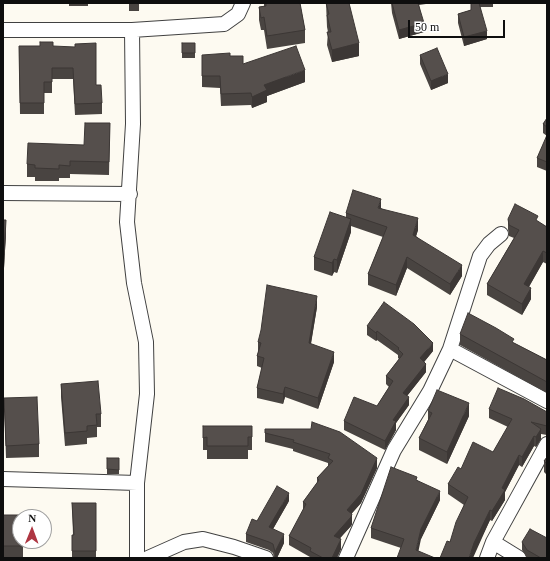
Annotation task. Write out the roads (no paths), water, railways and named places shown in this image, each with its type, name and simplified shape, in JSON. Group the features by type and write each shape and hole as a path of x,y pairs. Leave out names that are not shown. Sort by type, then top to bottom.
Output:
{"street":[{"path":"3,30 132,30 224,24 238,14 243,3"},
{"path":"132,30 133,124 130,194 127,222 134,283 146,342 148,394 136,483 137,558"},
{"path":"3,193 130,194"},
{"path":"346,558 394,450 430,391 450,349 480,256 489,244 501,234"},
{"path":"450,349 547,401"},
{"path":"487,558 493,542 547,444"},
{"path":"3,479 136,483"},
{"path":"148,558 184,542 203,539 234,547 266,558"},
{"path":"493,542 519,558"}]}
